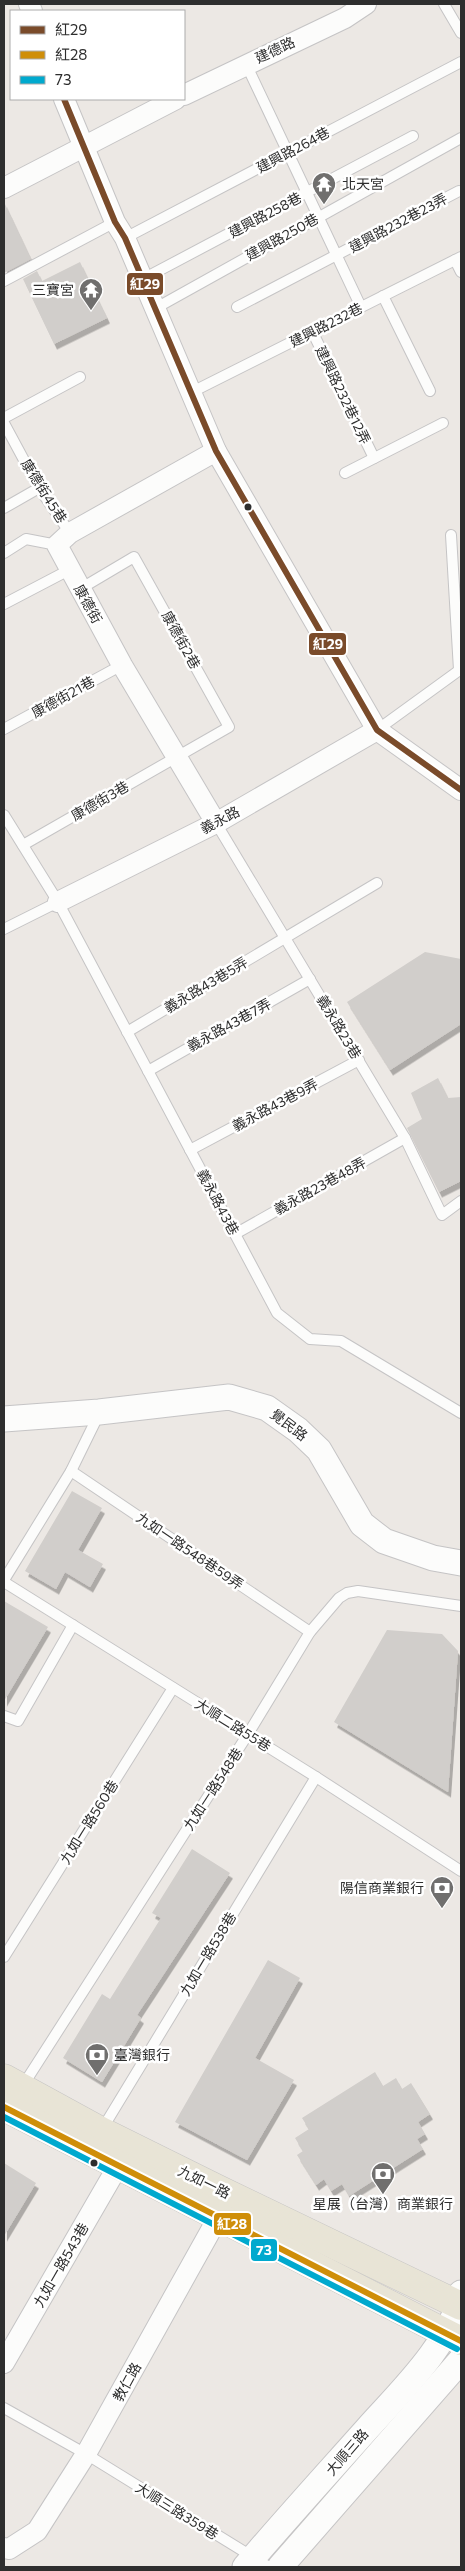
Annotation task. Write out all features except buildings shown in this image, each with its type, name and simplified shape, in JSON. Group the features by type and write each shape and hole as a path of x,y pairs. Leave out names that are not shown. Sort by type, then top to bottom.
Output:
{"main road":[{"name":"九如一路","path":"8,2099 101,2131 225,2206 454,2337"},
{"name":"九如一路","path":"8,2099 118,2166 225,2206 461,2301"}],"street":[{"name":"建德路","path":"185,94 246,64 341,11 366,4"},
{"path":"64,100 82,146 156,308 190,393 216,451 377,730 461,790"},
{"path":"4,188 174,100"},
{"path":"63,539 216,451"},
{"name":"康德街","path":"63,539 69,570 122,665 216,823"},
{"name":"義永路","path":"58,902 216,823 377,730"},
{"name":"覺民路","path":"4,1419 99,1412 229,1397 266,1408 298,1430 319,1450 362,1524 384,1541 433,1558 461,1563"},
{"name":"九如一路543巷","path":"4,2363 118,2166"},
{"name":"教仁路","path":"4,2548 9,2549 38,2531 86,2454 225,2206"},
{"name":"大順三路","path":"256,2564 416,2374 454,2337 461,2301"},
{"name":"大順三路","path":"280,2567 461,2360"}],"lane":[{"path":"444,4 461,34"},
{"name":"建興路264巷","path":"4,281 288,153 461,62"},
{"name":"建興路232巷23弄","path":"246,64 361,307"},
{"name":"建興路258巷","path":"143,279 413,136"},
{"name":"建興路250巷","path":"156,308 461,138"},
{"name":"建興路232巷23弄","path":"236,307 459,191"},
{"path":"458,258 461,272"},
{"name":"建興路232巷","path":"190,393 458,258"},
{"path":"383,296 430,391"},
{"name":"建興路232巷12弄","path":"312,332 374,458"},
{"path":"4,418 80,377"},
{"name":"康德街45巷","path":"4,423 39,488 63,539"},
{"path":"345,473 442,423"},
{"path":"4,508 39,488"},
{"path":"377,730 460,669 451,535"},
{"path":"4,553 26,539 63,539"},
{"name":"康德街2巷","path":"80,589 134,557 229,727 177,756"},
{"path":"4,604 69,570"},
{"name":"康德街21巷","path":"4,730 122,665"},
{"name":"康德街3巷","path":"23,845 177,756"},
{"name":"義永路43巷","path":"5,819 58,902 277,1313 310,1339 341,1341 461,1413"},
{"name":"義永路23巷","path":"216,823 405,1138 442,1215 461,1200"},
{"name":"義永路43巷5弄","path":"127,1032 377,883"},
{"path":"4,929 58,902"},
{"name":"義永路43巷7弄","path":"148,1071 310,979"},
{"name":"義永路43巷9弄","path":"190,1150 359,1060"},
{"name":"義永路23巷48弄","path":"234,1234 405,1138"},
{"path":"4,1581 71,1471 99,1412"},
{"name":"九如一路548巷59弄","path":"71,1471 310,1632"},
{"name":"大順二路55巷","path":"4,1581 316,1777 461,1871"},
{"name":"九如一路548巷","path":"8,2099 248,1734 310,1632 339,1598 348,1593 358,1591 461,1606"},
{"path":"4,1716 18,1722 73,1625"},
{"name":"九如一路560巷","path":"4,1957 174,1688"},
{"name":"九如一路538巷","path":"101,2131 316,1777"},
{"name":"大順三路359巷","path":"4,2408 86,2454 256,2564"}],"transit line":[{"name":"紅29","path":"64,100 115,222 125,238 216,451 377,730 461,790"},
{"name":"紅28","path":"4,2107 461,2341"},
{"name":"73","path":"4,2117 457,2349"}],"place":[{"name":"北天宮","path":"324,205"},
{"name":"三寶宮","path":"91,311"},
{"name":"陽信商業銀行","path":"442,1909"},
{"name":"臺灣銀行","path":"97,2076"},
{"name":"星展（台灣）商業銀行","path":"383,2195"}]}
